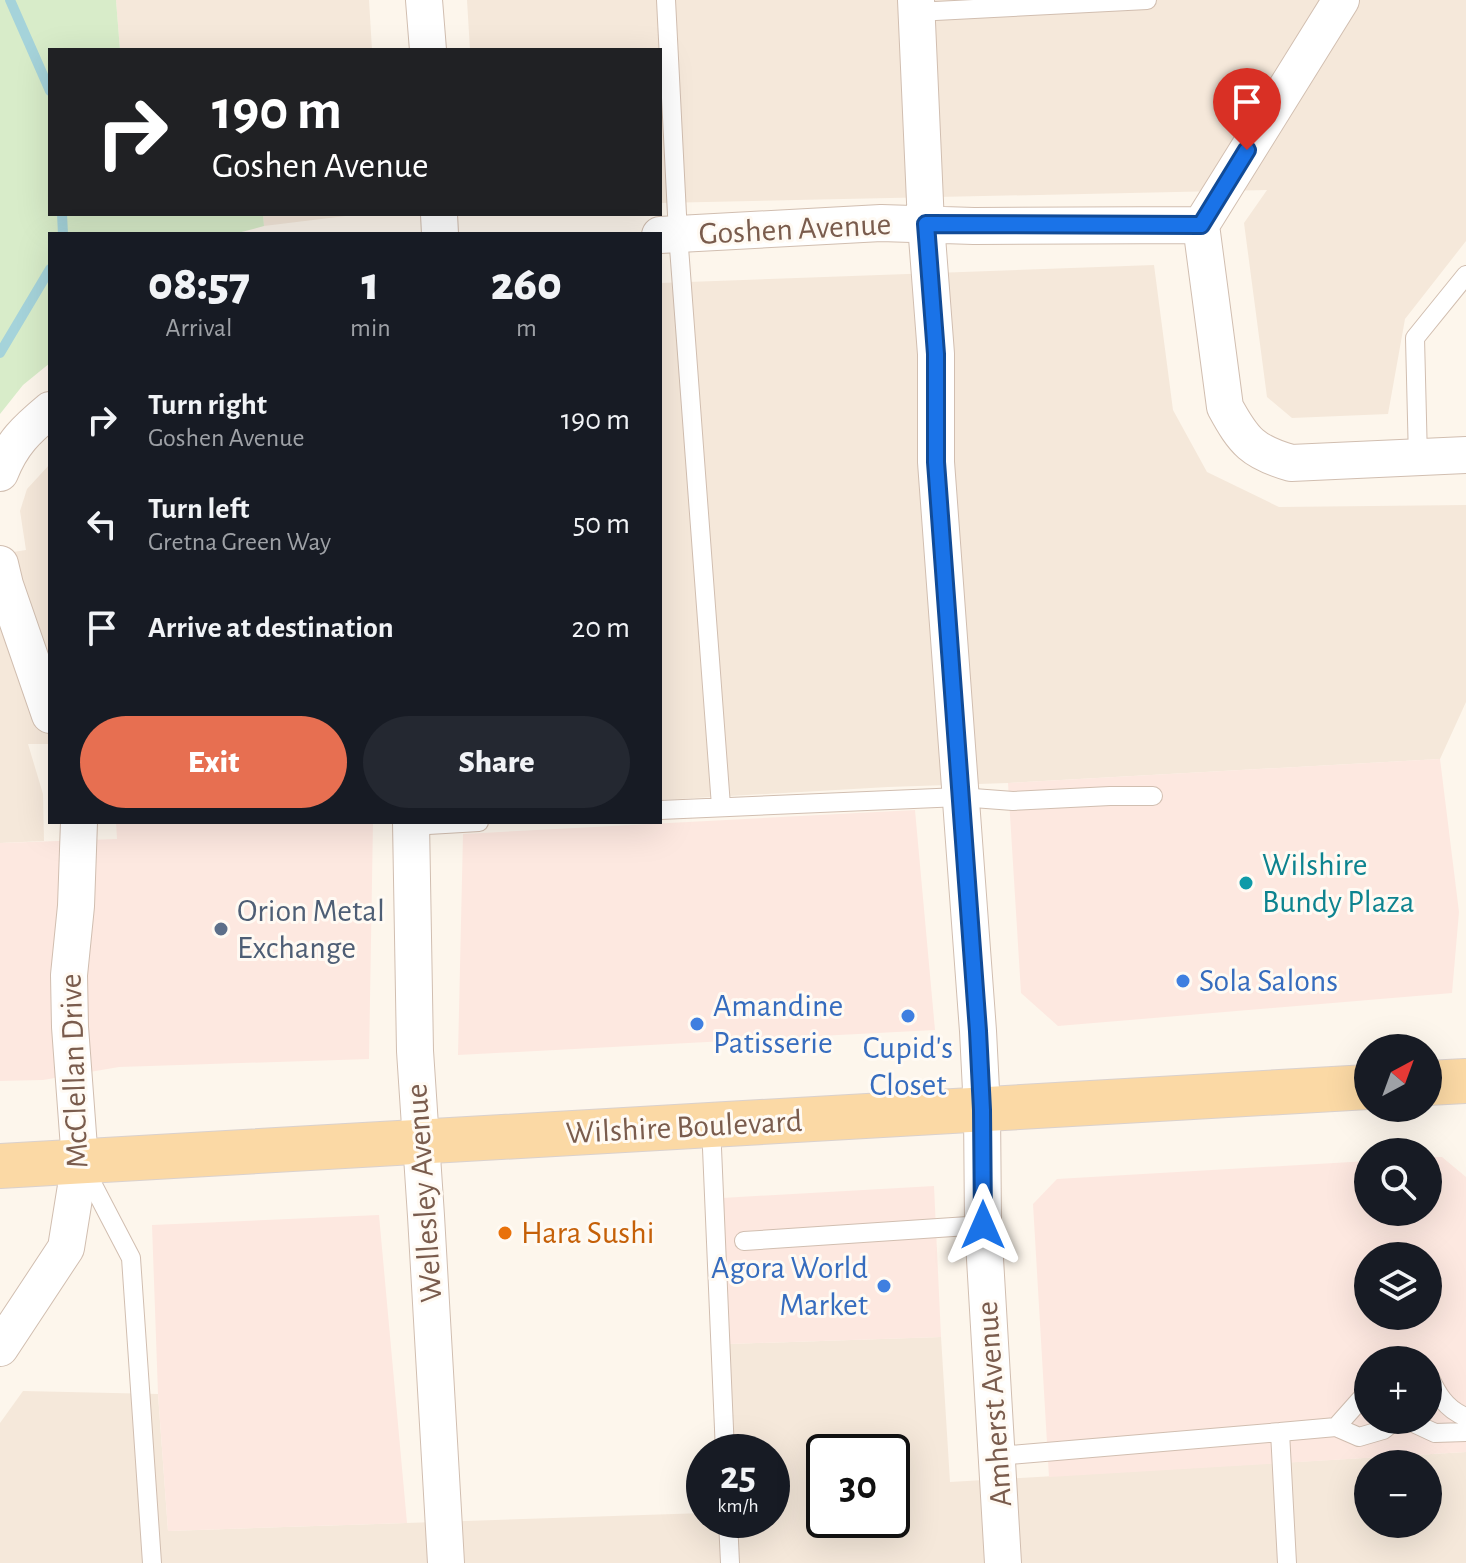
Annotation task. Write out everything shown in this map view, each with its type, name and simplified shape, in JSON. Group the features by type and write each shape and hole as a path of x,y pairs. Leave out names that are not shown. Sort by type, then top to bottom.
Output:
{"main road":[{"path":"1442,1082 1466,1081"},
{"name":"Wilshire Boulevard","path":"0,1166 1354,1088"}],"street":[{"path":"424,0 428,48"},
{"path":"1341,0 1201,225 1225,407 1250,445 1270,457 1291,463 1466,455"},
{"name":"Amherst Avenue","path":"916,6 926,224 936,354 936,462 978,1031 983,1225 1003,1563"},
{"name":"Goshen Avenue","path":"669,235 881,223 1201,225"},
{"path":"0,473 22,433 48,412"},
{"path":"0,564 48,709"},
{"name":"McClellan Drive","path":"0,1348 66,1248 80,1161 69,975 76,906 79,824"},
{"name":"Wellesley Avenue","path":"411,824 415,1051 446,1563"}],"lane":[{"path":"666,0 669,235 721,806"},
{"path":"916,6 1145,0"},
{"path":"1418,459 1415,338 1466,275"},
{"path":"662,810 960,797 1013,801 1153,796"},
{"path":"711,1125 724,1434"},
{"path":"80,1161 131,1258 152,1563"},
{"path":"744,1241 983,1225"},
{"path":"1442,1400 1454,1413 1466,1417"},
{"path":"1336,1427 1354,1407"},
{"path":"998,1456 1336,1427 1359,1437 1369,1434"},
{"path":"1280,1432 1287,1563"},
{"path":"1442,1433 1466,1432"},
{"path":"729,1538 730,1563"}],"shaded area":[{"path":"116,0 369,0 372,48 120,48"},
{"path":"467,0 1466,0 1466,241 1405,319 1388,414 1292,418 1267,397 1244,223 1267,190 662,203 662,48 470,48"},
{"path":"263,216 346,216 264,226"},
{"path":"1154,265 1173,410 1207,472 1279,507 1466,505 1466,702 1440,759 662,800 662,283"},
{"path":"48,466 48,744 28,744 43,794 44,841 0,843 0,554 26,550 20,511 27,489"},
{"path":"1440,759 1459,912 1452,993 1058,1026 1021,993 1008,783"},
{"path":"915,810 935,1030 458,1055 463,834"},
{"path":"116,824 373,824 369,1059 119,1067 43,1080 0,1081 0,843 117,839"},
{"path":"1442,1157 1466,1177 1466,1452 1354,1450 1354,1459 1049,1477 1033,1204 1057,1179 1354,1162 1354,1226 1442,1226"},
{"path":"934,1186 941,1337 729,1344 722,1198"},
{"path":"379,1215 407,1523 168,1531 158,1394 152,1225"},
{"path":"941,1337 950,1482 1354,1459 1354,1538 1442,1538 1442,1453 1466,1452 1466,1563 0,1563 0,1423 23,1391 158,1394 168,1531 686,1514 686,1538 790,1538 790,1434 734,1434 729,1344"}],"green space":[{"path":"0,0 116,0 120,48 48,48 48,216 263,216 264,226 242,232 48,232 48,365 23,385 0,414"}],"waterway":[{"path":"10,0 48,86"},
{"path":"62,216 63,232"},
{"path":"0,353 48,272"}],"place":[{"name":"Wilshire Bundy Plaza","path":"1246,883"},
{"name":"Orion Metal Exchange","path":"221,929"},
{"name":"Sola Salons","path":"1183,981"},
{"name":"Cupid's Closet","path":"908,1016"},
{"name":"Amandine Patisserie","path":"697,1024"},
{"name":"Hara Sushi","path":"505,1233"},
{"name":"Agora World Market","path":"884,1286"}],"route":[{"path":"983,1225 978,1031 936,462 936,354 926,224 1201,225 1247,150"}]}
